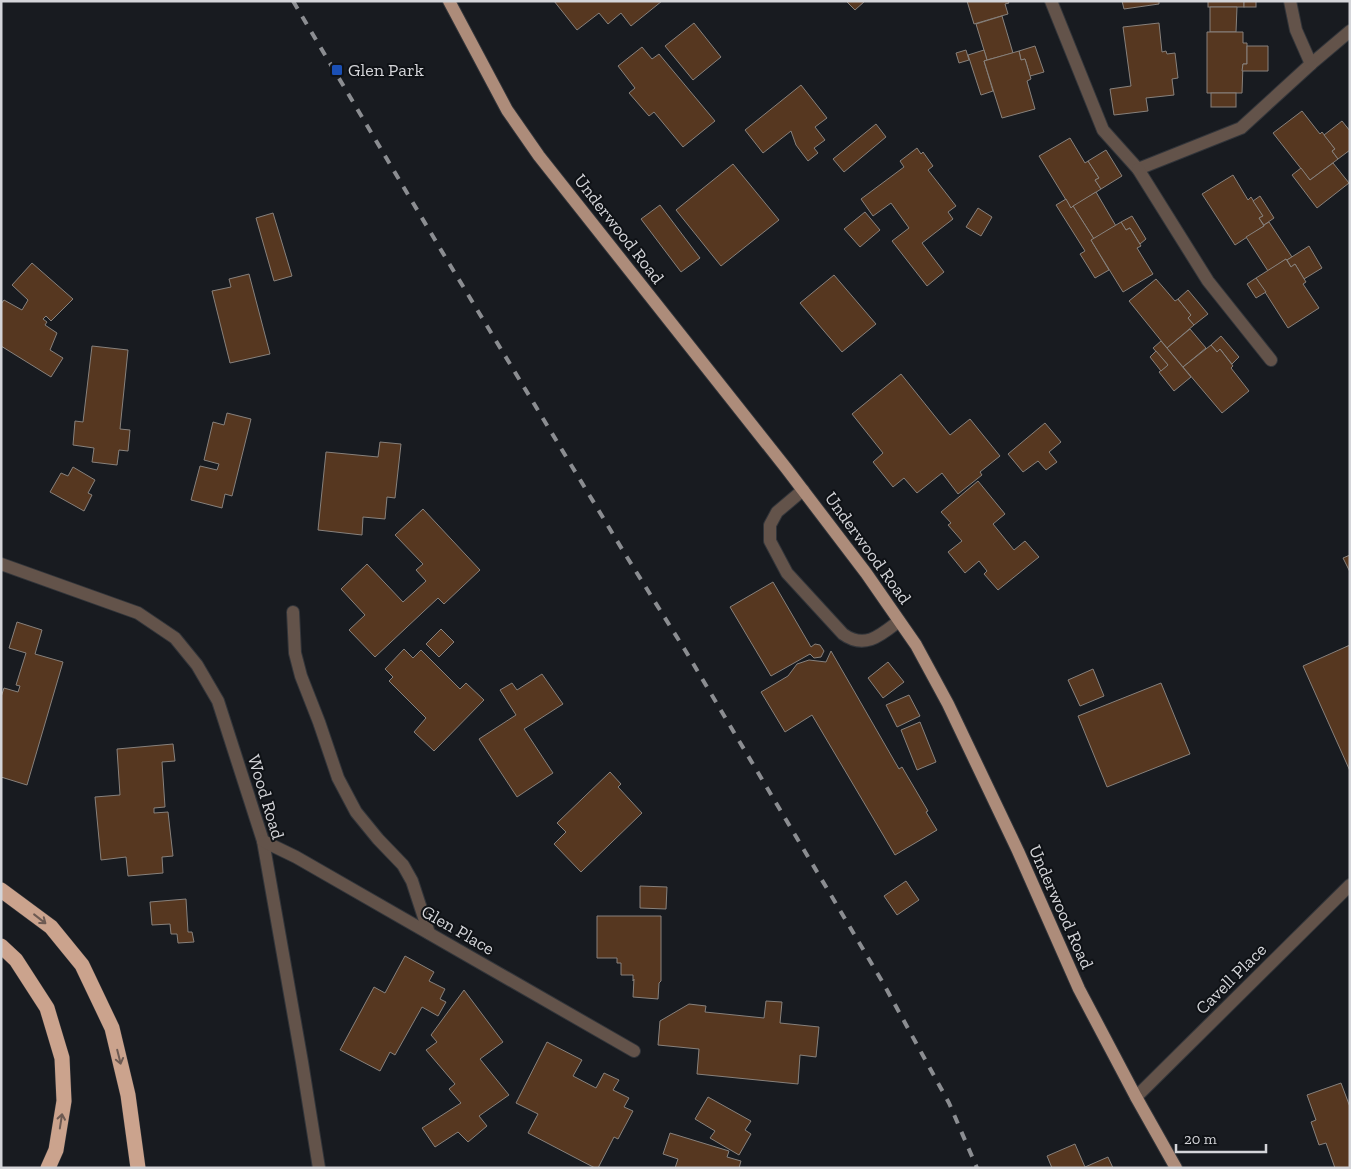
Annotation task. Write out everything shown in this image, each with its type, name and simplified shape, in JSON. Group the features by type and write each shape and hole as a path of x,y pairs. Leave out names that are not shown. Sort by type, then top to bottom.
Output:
{"highway":[{"path":"1,890 51,927 82,965 112,1028 128,1095 138,1168"},
{"path":"1,946 16,960 48,1008 62,1058 64,1100 56,1150 48,1168"}],"main road":[{"name":"Underwood Road","path":"449,1 507,110 539,156 803,490 866,573 916,645 948,704 1018,851 1079,989 1176,1168"}],"street":[{"path":"1051,1 1103,130 1138,168 1208,281 1271,360"},
{"path":"1290,1 1296,30 1311,64"},
{"path":"1138,168 1241,128 1350,31"},
{"path":"803,490 776,512 770,526 770,541 787,573 843,634 852,640 867,641 882,634 899,621"},
{"name":"Wood Road","path":"1,564 138,613 175,638 197,665 218,702 263,841 302,1062 318,1168"},
{"path":"293,612 295,653 301,676 338,778 356,812 403,865 412,881 429,934"},
{"name":"Glen Place","path":"263,841 296,857 634,1051"},
{"name":"Cavell Place","path":"1136,1097 1350,885"}],"building":[{"path":"554,1 662,1 631,26 621,13 608,24 599,13 577,30"},
{"path":"846,1 865,1 855,10"},
{"path":"967,1 1008,1 1009,3 1005,4 1008,14 974,24"},
{"path":"1122,1 1159,1 1159,4 1124,9"},
{"path":"1208,1 1244,1 1244,7 1208,7"},
{"path":"1244,1 1256,1 1256,7 1244,7"},
{"path":"1210,7 1237,7 1236,32 1210,32"},
{"path":"1002,16 1013,53 987,60 976,24"},
{"path":"694,23 721,57 693,80 665,46"},
{"path":"1159,23 1162,52 1166,51 1167,54 1175,53 1178,78 1172,79 1174,95 1146,98 1148,111 1114,115 1110,89 1131,86 1123,27"},
{"path":"1207,32 1243,32 1243,43 1247,43 1247,64 1243,64 1242,93 1207,93"},
{"path":"1035,46 1044,72 1030,76 1025,59 1021,60 1019,51"},
{"path":"1247,46 1268,46 1268,71 1242,71 1243,64 1247,64"},
{"path":"642,47 652,59 659,54 715,121 683,147 654,112 649,116 629,93 635,88 618,66"},
{"path":"966,50 969,60 959,63 956,53"},
{"path":"984,50 987,60 984,61 993,91 981,95 968,55"},
{"path":"1019,51 1021,60 1025,59 1031,79 1027,81 1035,109 1002,118 984,61"},
{"path":"801,85 827,118 815,127 825,140 814,148 818,153 808,161 796,145 791,131 763,153 745,130"},
{"path":"1211,93 1236,93 1236,107 1211,107"},
{"path":"1302,111 1335,149 1332,151 1338,159 1310,180 1273,133"},
{"path":"1342,121 1350,131 1350,150 1338,159 1332,151 1335,149 1324,135"},
{"path":"876,124 886,137 844,172 833,159"},
{"path":"1070,138 1085,163 1088,161 1099,178 1095,180 1101,189 1071,208 1039,156"},
{"path":"917,148 921,154 923,152 933,166 928,170 956,206 948,212 953,219 922,243 944,272 927,286 892,241 909,228 891,203 873,216 861,199 904,167 900,161"},
{"path":"1106,150 1122,176 1101,189 1095,180 1099,178 1088,161"},
{"path":"1333,163 1349,183 1317,208 1292,175 1301,168 1310,180"},
{"path":"733,164 779,220 721,266 676,210"},
{"path":"1233,175 1248,200 1251,197 1263,216 1259,218 1264,226 1235,245 1202,194"},
{"path":"1096,192 1116,226 1094,239 1073,206"},
{"path":"1260,196 1274,218 1264,225 1259,218 1263,216 1253,201"},
{"path":"1066,199 1071,208 1073,206 1094,239 1091,240 1109,270 1095,278 1080,254 1085,251 1056,205"},
{"path":"660,205 700,258 681,272 641,219"},
{"path":"978,208 992,217 981,236 966,227"},
{"path":"865,212 880,230 860,247 844,229"},
{"path":"273,213 292,276 274,281 256,218"},
{"path":"1132,216 1146,239 1140,244 1130,228 1126,230 1121,222"},
{"path":"1121,222 1126,230 1130,228 1141,246 1137,248 1153,274 1123,292 1091,240"},
{"path":"1269,222 1292,257 1268,271 1246,237"},
{"path":"1309,246 1322,268 1304,279 1295,264 1291,267 1287,260"},
{"path":"1286,259 1291,267 1295,264 1306,282 1303,284 1319,308 1288,328 1256,278"},
{"path":"32,263 73,299 51,321 46,316 43,319 47,322 45,325 57,333 50,350 63,358 51,377 1,346 1,304 4,300 22,310 28,300 12,285"},
{"path":"249,274 270,354 230,363 212,291 231,287 229,279"},
{"path":"834,275 876,324 842,352 800,303"},
{"path":"1256,278 1266,292 1256,298 1247,284"},
{"path":"1156,279 1175,301 1178,299 1191,315 1188,318 1194,325 1167,348 1129,301"},
{"path":"1188,290 1208,314 1194,325 1188,318 1191,315 1178,299"},
{"path":"1190,329 1206,348 1183,367 1167,348"},
{"path":"1221,336 1239,357 1232,364 1220,349 1217,352 1211,345"},
{"path":"1161,341 1191,377 1174,391 1159,372 1168,365 1153,348"},
{"path":"1211,345 1217,352 1220,349 1233,366 1231,368 1249,391 1222,413 1183,367"},
{"path":"92,346 128,350 120,429 130,430 128,451 119,450 117,465 92,462 94,448 73,445 75,421 83,422"},
{"path":"1156,351 1168,365 1161,371 1150,357"},
{"path":"901,374 950,435 970,419 1000,456 980,472 982,475 958,494 942,473 917,493 904,478 893,487 873,462 883,453 852,414"},
{"path":"227,413 251,419 232,496 225,494 222,508 191,500 200,466 217,470 219,464 204,460 213,422 224,425"},
{"path":"1045,423 1061,442 1049,452 1057,462 1046,470 1038,461 1023,472 1008,454"},
{"path":"380,442 401,444 395,498 387,497 385,519 363,517 362,535 318,530 326,452 378,457"},
{"path":"73,467 95,480 88,493 92,495 84,511 50,492 61,473 68,476"},
{"path":"978,481 1005,514 993,524 1014,550 1025,541 1039,557 998,590 984,574 987,571 979,561 965,573 948,552 962,541 948,525 951,523 941,512"},
{"path":"423,509 480,570 444,604 438,598 375,657 349,630 365,615 341,589 367,564 403,602 426,581 416,570 423,564 395,535"},
{"path":"1350,555 1350,572 1343,558"},
{"path":"773,582 811,647 815,644 820,645 824,651 821,657 814,658 810,654 771,676 730,607"},
{"path":"17,622 42,630 35,654 63,662 27,785 1,777 1,697 4,688 18,692 20,686 16,685 26,653 9,648"},
{"path":"441,629 454,642 439,657 426,644"},
{"path":"1350,645 1350,771 1303,666"},
{"path":"404,649 413,658 421,650 460,689 466,683 484,700 434,751 414,732 426,718 389,681 393,677 385,669"},
{"path":"831,651 899,769 902,767 937,830 895,855 812,715 785,732 761,692 788,676 797,664 809,660 826,662"},
{"path":"888,662 904,682 883,698 868,678"},
{"path":"1093,669 1104,696 1080,706 1068,680"},
{"path":"542,674 563,704 524,729 553,773 517,797 479,739 516,715 500,690 512,683 517,690"},
{"path":"1161,683 1190,754 1107,787 1078,716"},
{"path":"909,695 920,716 897,727 886,705"},
{"path":"920,722 936,762 917,770 901,730"},
{"path":"173,744 175,761 162,762 165,807 154,808 154,813 168,812 173,856 162,857 163,873 128,876 126,857 101,860 95,797 120,795 117,749"},
{"path":"610,772 621,784 618,787 642,813 581,872 554,844 566,832 557,823"},
{"path":"906,881 919,900 897,915 884,896"},
{"path":"640,886 667,887 666,909 640,908"},
{"path":"186,899 188,932 192,932 194,942 178,943 177,934 171,934 170,924 152,925 150,902"},
{"path":"597,916 661,916 661,981 659,983 658,999 633,997 633,975 621,975 621,963 617,963 617,958 597,958"},
{"path":"405,956 434,972 429,981 445,989 440,999 446,1002 438,1016 422,1007 395,1055 390,1052 380,1071 340,1050 374,987 385,993"},
{"path":"464,990 503,1042 480,1059 509,1095 479,1116 487,1126 468,1142 458,1132 435,1147 422,1128 461,1103 449,1089 455,1084 426,1050 437,1042 431,1035"},
{"path":"766,1001 782,1002 780,1023 819,1027 816,1057 800,1055 798,1084 697,1074 699,1049 658,1045 660,1021 689,1004 706,1006 705,1012 764,1018"},
{"path":"547,1042 582,1060 573,1076 596,1088 604,1073 619,1080 613,1090 629,1098 624,1107 633,1111 618,1139 614,1137 598,1168 528,1133 538,1114 516,1103"},
{"path":"1341,1083 1350,1107 1350,1168 1335,1168 1326,1143 1319,1145 1311,1122 1316,1120 1307,1095"},
{"path":"708,1097 751,1121 745,1130 751,1134 739,1155 710,1138 715,1131 695,1119"},
{"path":"670,1133 729,1151 727,1157 741,1161 739,1168 675,1168 678,1159 663,1154"},
{"path":"1075,1144 1085,1167 1108,1157 1113,1168 1052,1168 1047,1156"}],"railway":[{"path":"293,1 441,250 685,650 882,981 949,1103 977,1168"}],"place":[{"name":"Glen Park","path":"337,70"}]}
